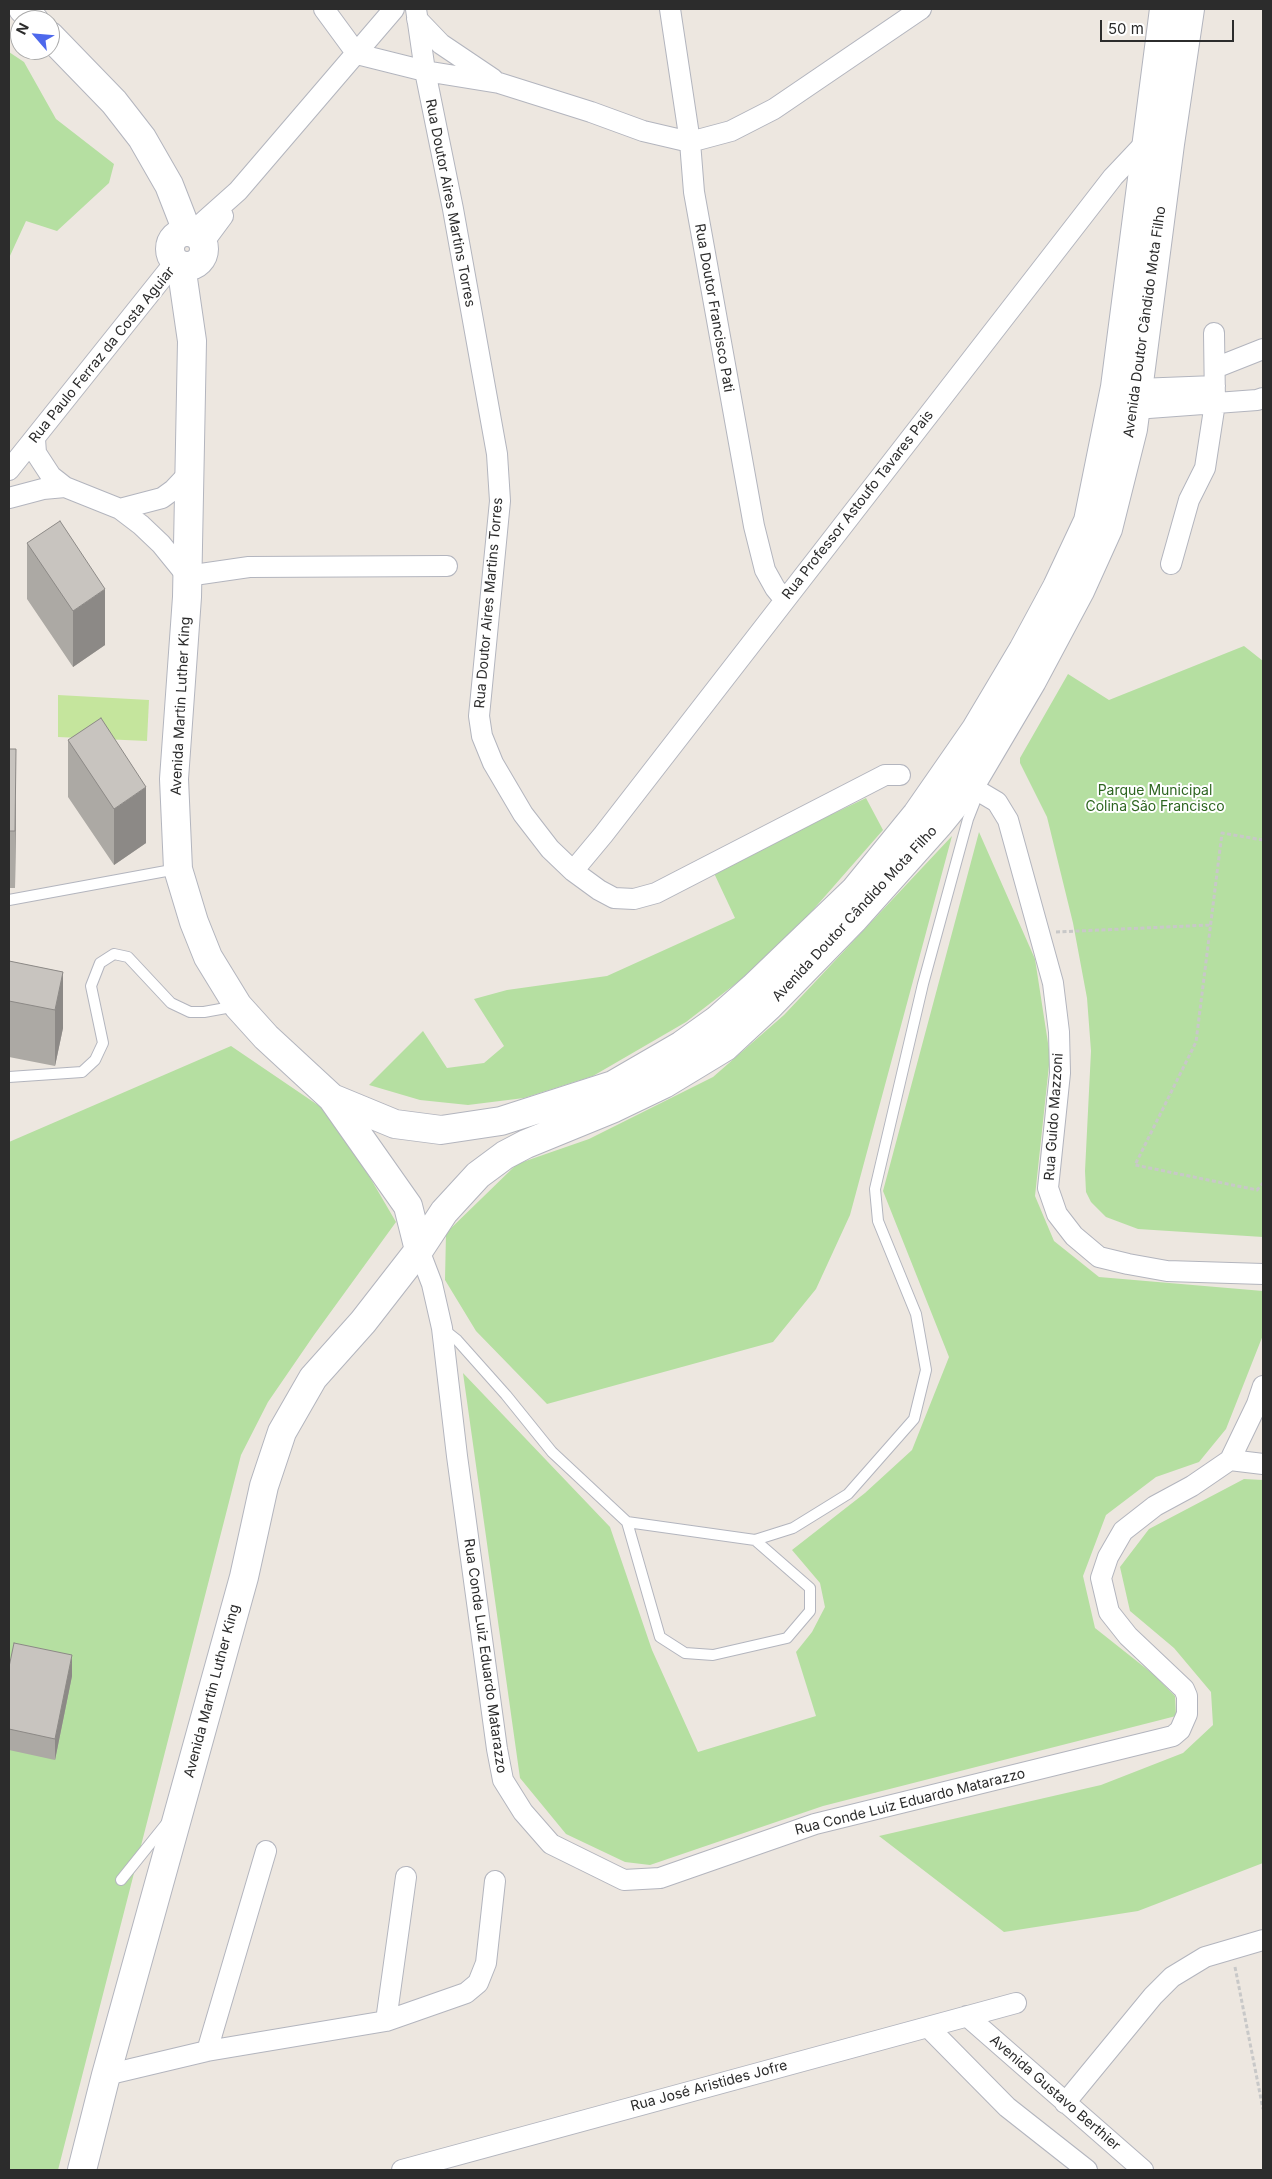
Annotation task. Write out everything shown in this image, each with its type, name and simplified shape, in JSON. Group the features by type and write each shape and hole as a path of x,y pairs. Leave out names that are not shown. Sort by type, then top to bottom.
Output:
{"main road":[{"name":"Avenida Doutor Cândido Mota Filho","path":"478,1175 505,1154 614,1108 664,1084 725,1046 769,1006 854,919 974,788 1080,590 1098,525 1132,429 1136,399 1139,297 1158,143 1164,9"},
{"name":"Avenida Doutor Cândido Mota Filho","path":"1158,143 1190,9"},
{"name":"Avenida Martin Luther King","path":"60,46 114,102 142,138 169,185 187,248 192,341 187,576 174,779 178,869 194,922 208,958 238,1006 266,1037 332,1098 408,1206 419,1250"},
{"name":"Avenida Doutor Cândido Mota Filho","path":"463,1128 518,1117 613,1085 648,1066 717,1020 808,937 855,890 944,778 1023,650 1057,587 1098,525 1115,387 1139,297"},
{"name":"Avenida Martin Luther King","path":"332,1098 395,1124 441,1130 463,1128"},
{"path":"371,1154 373,1144 378,1135 385,1128 395,1124"},
{"path":"463,1128 476,1135 481,1144 483,1158 478,1175"},
{"name":"Avenida Martin Luther King","path":"82,2170 106,2076 244,1577 264,1486 282,1432 313,1378 362,1322 419,1250 444,1212 478,1175"},
{"path":"408,1206 421,1212 444,1212"}],"street":[{"path":"324,9 357,54 425,71 499,83 591,112 642,131 690,142 730,131 774,109 921,9"},
{"name":"Rua Paulo Ferraz da Costa Aguiar","path":"9,470 35,440 187,248 230,207 238,191 394,9"},
{"name":"Rua Doutor Francisco Pati","path":"670,9 690,142 694,192 754,526 766,570 775,588 784,599"},
{"path":"416,14 441,44 499,83"},
{"name":"Rua Doutor Aires Martins Torres","path":"416,14 497,454 500,501 479,716 482,736 493,762 523,814 550,849 573,871 599,890 614,898 634,899 656,893 884,775 900,775"},
{"name":"Rua Professor Astoufo Tavares Pais","path":"573,871 610,827 784,599 1112,177 1158,143"},
{"path":"1171,564 1189,500 1205,468 1215,386 1214,333"},
{"path":"1215,386 1263,349"},
{"path":"1136,399 1215,386 1257,400 1263,398"},
{"path":"35,440 36,453 41,464 51,476 65,487 120,508 161,544 187,576 249,567 447,566"},
{"path":"120,508 162,498 173,490 190,472"},
{"path":"9,498 43,488 65,487"},
{"name":"Rua Guido Mazzoni","path":"944,778 974,788 997,802 1008,820 1040,932 1053,983 1059,1032 1060,1073 1048,1188 1056,1214 1074,1236 1099,1256 1128,1264 1168,1271 1263,1274"},
{"name":"Rua Conde Luiz Eduardo Matarazzo","path":"419,1250 432,1284 442,1328 457,1456 497,1749 503,1780 523,1812 551,1844 624,1880 660,1878 815,1824 1173,1736 1180,1730 1187,1714 1187,1696 1184,1688 1128,1636 1109,1612 1101,1578 1108,1557 1123,1531 1155,1506 1192,1486 1230,1460 1257,1404 1263,1386"},
{"path":"1230,1460 1263,1464"},
{"path":"207,2051 266,1851"},
{"path":"386,2021 406,1877"},
{"path":"106,2076 207,2051 386,2021 466,1993 478,1983 486,1964 495,1881"},
{"path":"1065,2103 1153,1996 1172,1977 1205,1957 1263,1940"},
{"name":"Rua José Aristides Jofre","path":"402,2170 1016,2003"},
{"name":"Avenida Gustavo Berthier","path":"968,2016 1143,2170"},
{"path":"928,2026 1007,2107 1087,2170"}],"lane":[{"path":"627,1522 755,1540 793,1528 848,1494 914,1419 926,1370 916,1314 878,1221 875,1189 923,984 968,819 974,788"},
{"path":"9,900 178,869"},
{"path":"9,1077 82,1072 95,1060 103,1043 91,986 100,963 114,954 128,956 171,1003 190,1012 204,1012 238,1006"},
{"path":"442,1328 457,1340 506,1395 552,1452 627,1522 660,1637 685,1653 712,1655 787,1638 810,1612 810,1588 755,1540"},
{"path":"121,1880 181,1806"}],"path":[{"path":"1263,840 1222,833 1196,1042 1135,1165 1257,1190 1263,1183"},
{"path":"1040,932 1210,925"},
{"path":"1231,1949 1257,2070 1263,2108"},
{"path":"1257,2070 1263,2068"}],"green space":[{"path":"9,52 10,60 21,60 24,62 56,119 114,164 109,183 57,231 26,221 9,258"},
{"name":"Parque Municipal Colina São Francisco","path":"1244,646 1263,661 1263,1237 1138,1229 1106,1217 1091,1202 1086,1192 1085,1171 1091,1051 1087,998 1073,923 1047,817 1020,763 1020,758 1068,674 1109,700"},
{"path":"58,695 149,700 147,741 58,737"},
{"path":"866,798 883,830 805,919 747,975 686,1022 593,1076 524,1098 468,1105 420,1100 369,1085 423,1031 447,1068 484,1063 504,1046 474,999 507,990 607,976 735,918 713,871"},
{"path":"979,832 1035,959 1050,1056 1035,1196 1054,1241 1099,1277 1263,1291 1263,1335 1226,1429 1199,1462 1156,1477 1106,1515 1083,1576 1095,1628 1153,1674 1175,1696 1176,1716 823,1806 650,1865 625,1862 566,1834 520,1778 463,1373 610,1527 652,1650 698,1752 816,1716 796,1652 812,1632 825,1607 820,1583 792,1550 865,1493 912,1450 949,1357 883,1191"},
{"path":"952,836 850,1215 816,1289 773,1342 547,1404 476,1331 445,1280 446,1233 517,1164 589,1139 713,1077 784,1015"},
{"path":"231,1046 334,1116 396,1222 268,1402 241,1455 58,2170 9,2170 9,1142"},
{"path":"1244,1479 1263,1480 1263,1863 1138,1911 1004,1932 879,1836 1101,1785 1183,1753 1213,1725 1211,1692 1174,1648 1130,1611 1120,1567 1149,1529"}],"building":[{"path":"60,521 105,589 73,611 27,543"},
{"path":"101,718 146,787 114,809 68,740"},
{"path":"9,749 16,749 15,831 9,831"},
{"path":"9,961 63,972 55,1010 9,1001"},
{"path":"14,1643 72,1655 55,1739 9,1729 9,1667"}]}
